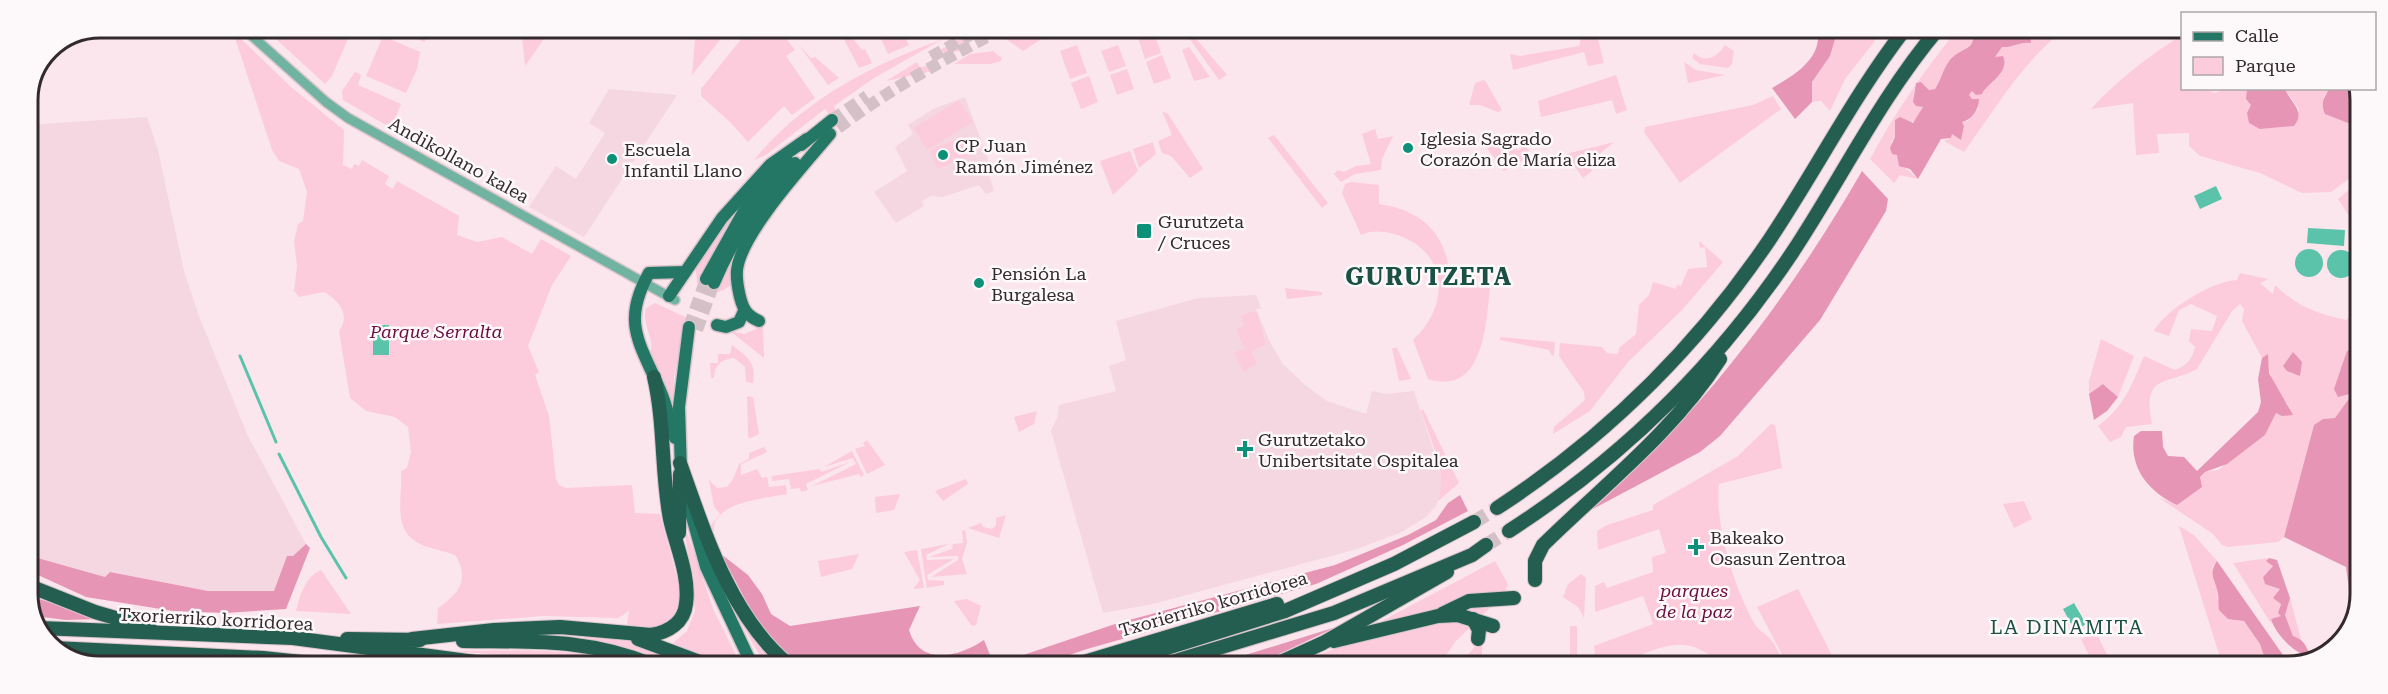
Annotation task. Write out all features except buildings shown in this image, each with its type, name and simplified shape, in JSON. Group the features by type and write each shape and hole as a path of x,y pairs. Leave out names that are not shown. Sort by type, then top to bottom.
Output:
{"highway":[{"path":"1497,508 1556,468 1597,434 1650,385 1693,339 1728,298 1771,238 1873,73 1898,38"},
{"path":"1535,580 1535,561 1543,545 1631,463 1686,406 1709,376 1748,314 1792,252 1904,72 1931,38"},
{"path":"1509,531 1571,489 1642,429 1697,375 1748,314"},
{"path":"412,639 523,628 651,635 665,633 678,623 686,606 679,553 670,518 662,417 654,377"},
{"path":"679,456 679,553"},
{"path":"679,456 705,532 731,588 759,634 780,656"},
{"path":"1141,656 1284,611 1365,577 1474,522"},
{"path":"1294,656 1323,643 1431,583 1486,545"},
{"path":"1193,656 1334,613 1472,555"},
{"name":"Txorierriko korridorea","path":"1104,656 1365,577"},
{"path":"38,589 95,612 166,633"},
{"path":"1438,616 1469,601 1514,598"},
{"path":"1323,643 1438,616 1458,615 1492,626"},
{"path":"1473,619 1479,630 1478,639"},
{"name":"Txorierriko korridorea","path":"48,628 293,638 430,656"},
{"path":"610,631 682,656"},
{"path":"293,638 557,641 611,650 628,656"},
{"name":"Txorierriko korridorea","path":"69,649 221,656"}],"main road":[{"path":"672,298 685,272 722,218 770,165 807,139 833,127"},
{"path":"807,139 753,198 726,238 710,281 766,195 790,168 833,127"},
{"path":"759,321 744,311 736,283 741,254 768,209 833,127"},
{"path":"685,272 649,273 635,304 634,318 679,456 688,509 701,554 747,656"},
{"path":"717,325 726,327 739,322 744,311"},
{"path":"679,456 681,381 693,328"}],"street":[{"name":"Andikollano kalea","path":"254,38 326,102 348,118 672,298"}],"shaded area":[{"path":"1835,38 1830,56 1812,82 1812,102 1795,119 1772,88 1805,65 1816,49 1818,39"},
{"path":"1973,38 2031,38 2031,43 2002,47 1995,57 2003,56 2004,67 2001,72 1982,94 1976,95 1972,91 1969,95 1972,99 1979,99 1979,103 1972,116 1962,122 1964,126 1961,140 1952,134 1951,138 1941,139 1918,179 1910,169 1899,166 1897,155 1892,154 1890,148 1895,137 1895,120 1900,117 1913,123 1923,107 1916,106 1913,102 1916,83 1921,82 1929,90 1935,89 1950,60 1972,42"},
{"name":"Escuela Infantil Llano","path":"609,89 677,95 584,237 529,207 556,166 576,179 605,133 589,123"},
{"path":"2247,90 2286,90 2298,111 2297,121 2294,126 2260,129 2249,123 2247,113 2251,105 2246,99"},
{"path":"2328,90 2349,90 2350,123 2325,114 2324,98"},
{"name":"CP Juan Ramón Jiménez","path":"965,97 989,162 986,164 994,191 986,194 979,185 943,197 931,196 922,201 924,206 896,223 874,192 907,171 895,147 913,134 908,125 933,109"},
{"path":"147,117 158,150 184,271 199,316 248,436 306,544 293,556 287,556 275,591 208,591 110,572 105,577 38,558 38,124"},
{"path":"1862,171 1888,199 1886,211 1820,320 1720,436 1700,452 1591,510 1669,435 1740,352 1805,263"},
{"path":"2216,186 2222,199 2200,209 2194,196"},
{"path":"2308,228 2345,230 2344,246 2307,243"},
{"path":"2309,249 2319,253 2323,263 2319,273 2309,277 2299,273 2295,263 2299,253"},
{"path":"2341,250 2350,254 2350,274 2341,278 2331,274 2327,264 2331,254"},
{"name":"Gurutzetako Unibertsitate Ospitalea","path":"1256,295 1261,308 1256,309 1270,342 1283,364 1305,385 1327,401 1366,414 1372,391 1386,394 1414,391 1439,467 1442,490 1436,506 1426,517 1400,533 1354,550 1153,604 1103,613 1051,431 1057,418 1059,405 1116,391 1109,366 1126,360 1116,321 1198,298"},
{"path":"373,325 389,325 389,355 373,355"},
{"path":"2350,349 2350,394 2338,397 2334,389 2347,351"},
{"path":"2293,352 2302,362 2300,376 2287,371 2283,366"},
{"path":"2268,354 2269,373 2293,415 2282,416 2276,413 2265,435 2227,464 2205,472 2200,477 2202,487 2177,505 2167,500 2143,478 2135,458 2134,436 2141,431 2162,431 2163,447 2168,456 2184,457 2197,471 2258,412 2261,402 2258,379 2262,358"},
{"path":"2103,384 2118,397 2107,411 2094,420 2089,394"},
{"path":"2350,397 2349,589 2346,567 2284,537 2314,425 2323,419 2335,418"},
{"path":"1460,495 1468,511 1403,545 1316,584 1066,656 1021,656 1118,623 1335,565 1408,535 1436,520 1448,503"},
{"path":"306,544 310,548 286,609 225,613 173,611 86,597 38,575 38,558 105,577 110,572 208,591 274,591 287,556 293,556"},
{"path":"721,554 748,575 762,594 771,614 790,626 920,606 909,630 914,642 922,650 931,654 952,654 984,640 990,656 788,656 762,631"},
{"path":"2269,558 2277,560 2290,598 2285,615 2293,636 2301,640 2309,653 2303,654 2295,650 2276,630 2271,619 2281,616 2278,613 2281,604 2273,598 2280,589 2265,584 2263,577 2273,566 2266,561"},
{"path":"2217,561 2283,656 2264,656 2260,644 2244,621 2228,619 2219,610 2218,591 2213,572"},
{"path":"38,599 100,619 66,620 42,617"},
{"path":"2074,603 2086,624 2075,631 2063,609"},
{"path":"1336,627 1275,656 1242,656"}],"green space":[{"name":"Parque Serralta","path":"235,38 240,38 291,87 344,130 343,165 352,169 354,164 359,166 362,160 389,176 385,184 393,189 397,181 459,216 457,235 477,242 502,237 532,254 541,239 571,256 552,285 528,346 539,372 535,375 549,416 556,479 559,485 566,488 632,485 635,513 660,514 682,596 678,614 668,625 656,628 627,625 629,611 618,618 543,616 437,624 438,608 460,586 462,573 460,565 456,556 420,544 405,530 400,512 401,471 407,468 411,452 408,427 395,417 366,411 350,398 339,331 344,320 339,304 324,292 299,297 294,291 297,266 294,241 298,224 303,221 307,192 299,169 279,161 272,150"},
{"path":"275,38 348,38 332,76 325,84"},
{"path":"382,38 388,38 420,52 417,69 406,93 366,76"},
{"path":"415,38 427,38 424,42"},
{"path":"522,38 545,38 525,66"},
{"path":"695,38 721,38 692,75"},
{"path":"742,38 786,38 795,50 786,56 815,98 792,115 784,106 748,142 701,96 701,89"},
{"path":"843,38 853,38 862,50 865,49 872,63 859,68"},
{"path":"881,38 906,39 909,45 888,54"},
{"path":"961,38 966,38 965,50 930,56"},
{"path":"1004,38 1043,38 1023,51"},
{"path":"1138,38 1156,38 1161,53 1145,59"},
{"path":"1189,38 1196,38 1227,75 1219,80"},
{"path":"1581,38 1598,38 1604,63 1588,66 1584,52 1513,70 1510,54 1520,56 1579,46"},
{"path":"1835,38 1877,38 1845,79 1830,111 1821,101 1812,102 1812,82 1830,56"},
{"path":"1951,38 1975,38 1963,52 1952,57 1935,89 1929,90 1921,82 1917,83"},
{"path":"2028,38 2055,38 2022,71 1964,152 1944,141 1951,138 1952,134 1961,140 1964,126 1962,122 1968,121 1979,108 1969,96 1972,91 1982,94 1993,78 1999,75 1995,57 2002,47"},
{"path":"2181,38 2181,90 2207,90 2215,93 2222,90 2247,90 2260,129 2294,126 2299,109 2286,90 2328,90 2323,98 2350,109 2350,178 2331,192 2302,193 2260,173 2200,156 2189,146 2189,133 2157,134 2159,153 2136,155 2133,103 2091,109 2112,88 2158,51"},
{"path":"941,40 874,78 834,106 841,131 825,109 766,155 754,160 794,120 839,87 889,61"},
{"path":"799,45 811,58 815,57 839,78 828,85"},
{"path":"1077,45 1087,73 1070,79 1060,51"},
{"path":"1118,45 1126,66 1109,72 1101,51"},
{"path":"1725,45 1734,51 1732,64 1728,68 1700,64 1692,58 1694,53 1703,58 1711,58"},
{"path":"1189,47 1210,77 1194,81 1182,50"},
{"path":"993,51 1002,58 1001,61 990,64 954,64 970,54"},
{"path":"1162,55 1171,78 1154,84 1146,62"},
{"path":"937,61 937,70 886,81 917,62 920,68"},
{"path":"1684,62 1696,70 1725,75 1688,83"},
{"path":"1127,69 1134,89 1117,95 1110,75"},
{"path":"355,72 361,75 358,85 401,104 391,128 343,100 342,91"},
{"path":"1616,75 1627,110 1616,114 1612,100 1541,117 1538,101"},
{"path":"1089,76 1098,102 1081,109 1071,83"},
{"path":"1484,80 1502,110 1498,112 1480,105 1469,105 1475,83"},
{"path":"1916,85 1913,96 1916,106 1923,106 1922,111 1914,121 1897,128 1891,142 1904,167 1918,179 1900,175 1894,183 1870,159"},
{"path":"1773,96 1781,109 1680,183 1644,132 1645,127 1753,105"},
{"path":"959,100 973,122 927,150 914,128"},
{"path":"1162,111 1168,114 1203,169 1190,178 1171,156 1162,153 1158,141 1172,135"},
{"path":"1375,129 1378,139 1393,136 1382,159 1381,170 1355,174 1341,182 1334,174 1338,170 1344,172 1356,166 1371,164 1362,134"},
{"path":"967,135 974,154 938,169 930,150"},
{"path":"1274,135 1328,203 1322,208 1268,138"},
{"path":"1519,138 1529,150 1528,157 1504,171 1483,143 1520,150 1523,145"},
{"path":"1153,142 1156,154 1139,168 1133,149"},
{"path":"1614,142 1587,164 1592,171 1583,178 1566,154"},
{"path":"1130,151 1138,171 1113,195 1100,161"},
{"path":"1351,182 1379,185 1379,204 1413,214 1422,220 1437,236 1443,247 1449,274 1454,281 1467,286 1490,288 1483,337 1478,353 1471,367 1461,377 1447,382 1428,379 1413,340 1434,311 1438,295 1438,280 1434,265 1426,252 1412,242 1394,234 1369,232 1361,235 1342,193 1345,184"},
{"path":"2350,189 2350,218 2338,199"},
{"path":"741,205 701,277 764,212 734,284 719,292 697,283 695,261 722,222"},
{"path":"1699,241 1723,262 1682,310 1628,362 1590,411 1553,434 1554,427 1585,400 1584,392 1559,356 1560,343 1602,347 1607,353 1618,354 1619,348 1636,334 1639,305 1649,295 1653,282 1676,289 1677,285 1681,286 1688,269 1707,267 1705,247 1700,248"},
{"path":"2240,273 2268,279 2260,283 2273,294 2275,285 2299,304 2316,312 2346,320 2350,315 2350,350 2347,352 2350,393 2335,418 2323,419 2314,425 2284,537 2278,542 2228,547 2222,545 2213,534 2158,497 2177,505 2205,472 2218,470 2265,435 2276,413 2289,405 2273,383 2268,355 2262,358 2242,321 2244,309 2240,304 2232,311 2197,369 2158,384 2153,389 2150,397 2152,424 2126,427 2121,437 2110,442 2098,426 2121,403 2144,356 2175,370 2179,368 2191,359 2194,352 2195,347 2189,341 2191,329 2212,331 2217,316 2191,304 2179,310 2169,336 2154,331 2160,323 2179,305 2203,291 2237,280"},
{"path":"1285,288 1322,292 1322,295 1287,299"},
{"path":"655,303 687,318 674,377 673,416 650,354 651,343 645,314 646,308"},
{"path":"1254,311 1257,313 1266,344 1251,352 1257,363 1244,372 1234,353 1245,348 1236,329 1244,326 1242,317 1238,317"},
{"path":"763,326 764,358 730,331 744,334"},
{"path":"1500,337 1555,342 1554,355 1552,356 1549,350 1500,340"},
{"path":"2101,339 2134,356 2118,397 2104,384 2089,394 2089,381"},
{"path":"732,345 750,361 754,370 753,383 746,382 745,367 734,358 720,364 715,370 714,378 711,378 710,363 718,363 718,354 730,354"},
{"path":"1392,348 1397,348 1411,379 1399,381"},
{"path":"747,396 753,397 759,434 751,438 748,437"},
{"path":"1423,409 1459,483 1438,501 1441,479 1433,444 1421,411"},
{"path":"1037,411 1034,424 1019,432 1014,417"},
{"name":"parques de la paz","path":"1771,424 1775,425 1782,468 1719,484 1718,500 1723,537 1741,595 1756,626 1774,644 1780,656 1710,656 1690,646 1674,645 1637,656 1595,656 1594,646 1653,624 1643,596 1595,612 1595,586 1604,582 1607,588 1653,572 1652,557 1666,553 1659,529 1598,550 1597,531 1607,525 1653,510 1653,505 1738,456"},
{"path":"867,440 885,465 867,474 855,449 865,446 863,443"},
{"path":"764,447 767,452 741,464 741,475 757,469 762,478 767,477 769,487 786,485 787,494 752,500 728,509 719,516 714,525 714,537 708,529 720,514 714,507 709,480 717,488 727,487 739,464 749,459 749,453"},
{"path":"852,451 864,475 861,477 859,474 812,486 856,464 853,458 824,467"},
{"path":"850,462 806,484 808,490 801,492 800,488 791,489 789,479 772,481 772,476 820,469 821,472"},
{"path":"966,479 968,484 943,501 935,491"},
{"path":"900,494 894,510 876,513 875,497"},
{"path":"2024,501 2032,519 2014,528 2003,504"},
{"path":"1006,515 999,538 968,528 981,523 983,527 992,529 996,525 996,518"},
{"path":"684,524 714,611 736,656 704,656 673,643 687,631 695,611"},
{"path":"2179,526 2194,535 2217,561 2212,567 2218,590 2217,599 2237,620 2244,621 2260,644 2264,656 2220,656"},
{"path":"965,530 967,543 962,559 967,574 931,577 958,560 958,556 929,557 952,549 953,544 963,543 962,531"},
{"path":"703,540 775,656 760,656 726,597"},
{"path":"949,544 926,555 927,560 954,559 927,575 928,580 944,581 944,585 927,588 921,549"},
{"path":"917,550 924,588 913,589 920,580 904,552"},
{"path":"859,554 852,569 821,577 818,561"},
{"path":"2269,558 2266,560 2273,566 2263,576 2265,583 2281,589 2273,598 2281,604 2279,608 2281,615 2279,619 2271,619 2272,625 2233,563"},
{"path":"1495,561 1508,584 1504,594 1455,642 1446,656 1316,656 1383,632 1380,622"},
{"path":"321,570 351,614 296,611 307,582"},
{"path":"1581,574 1586,578 1584,618 1578,607 1563,597 1568,584"},
{"path":"1798,589 1832,656 1783,656 1757,607"},
{"path":"2290,598 2301,639 2293,636 2285,615"},
{"path":"967,599 981,606 976,625 972,626 954,601"},
{"path":"1570,626 1577,626 1577,656 1570,656"},
{"path":"2096,632 2108,656 2089,656 2081,639"},
{"path":"575,636 628,640 668,656 647,656 615,645"},
{"path":"1479,642 1482,644 1482,656 1467,656"},
{"path":"454,651 524,651 597,656 510,656"}],"waterway":[{"path":"240,356 276,442"},
{"path":"279,454 321,537 346,578"}],"tunnel":[{"path":"931,57 964,38"},
{"path":"838,128 896,88 985,38"},
{"path":"832,120 867,96"},
{"path":"689,327 706,279"},
{"path":"697,330 714,283"},
{"path":"1474,522 1497,508"},
{"path":"1486,545 1509,531"}],"place":[{"name":"Iglesia Sagrado Corazón de María eliza","path":"1408,148"},
{"name":"CP Juan Ramón Jiménez","path":"943,155"},
{"name":"Escuela Infantil Llano","path":"612,159"},
{"name":"Gurutzeta / Cruces","path":"1144,231"},
{"name":"Pensión La Burgalesa","path":"979,283"},
{"name":"Gurutzetako Unibertsitate Ospitalea","path":"1245,449"},
{"name":"Bakeako Osasun Zentroa","path":"1696,547"}],"district":[{"name":"GURUTZETA","path":"1429,277"},
{"name":"LA DINAMITA","path":"2067,627"}]}
